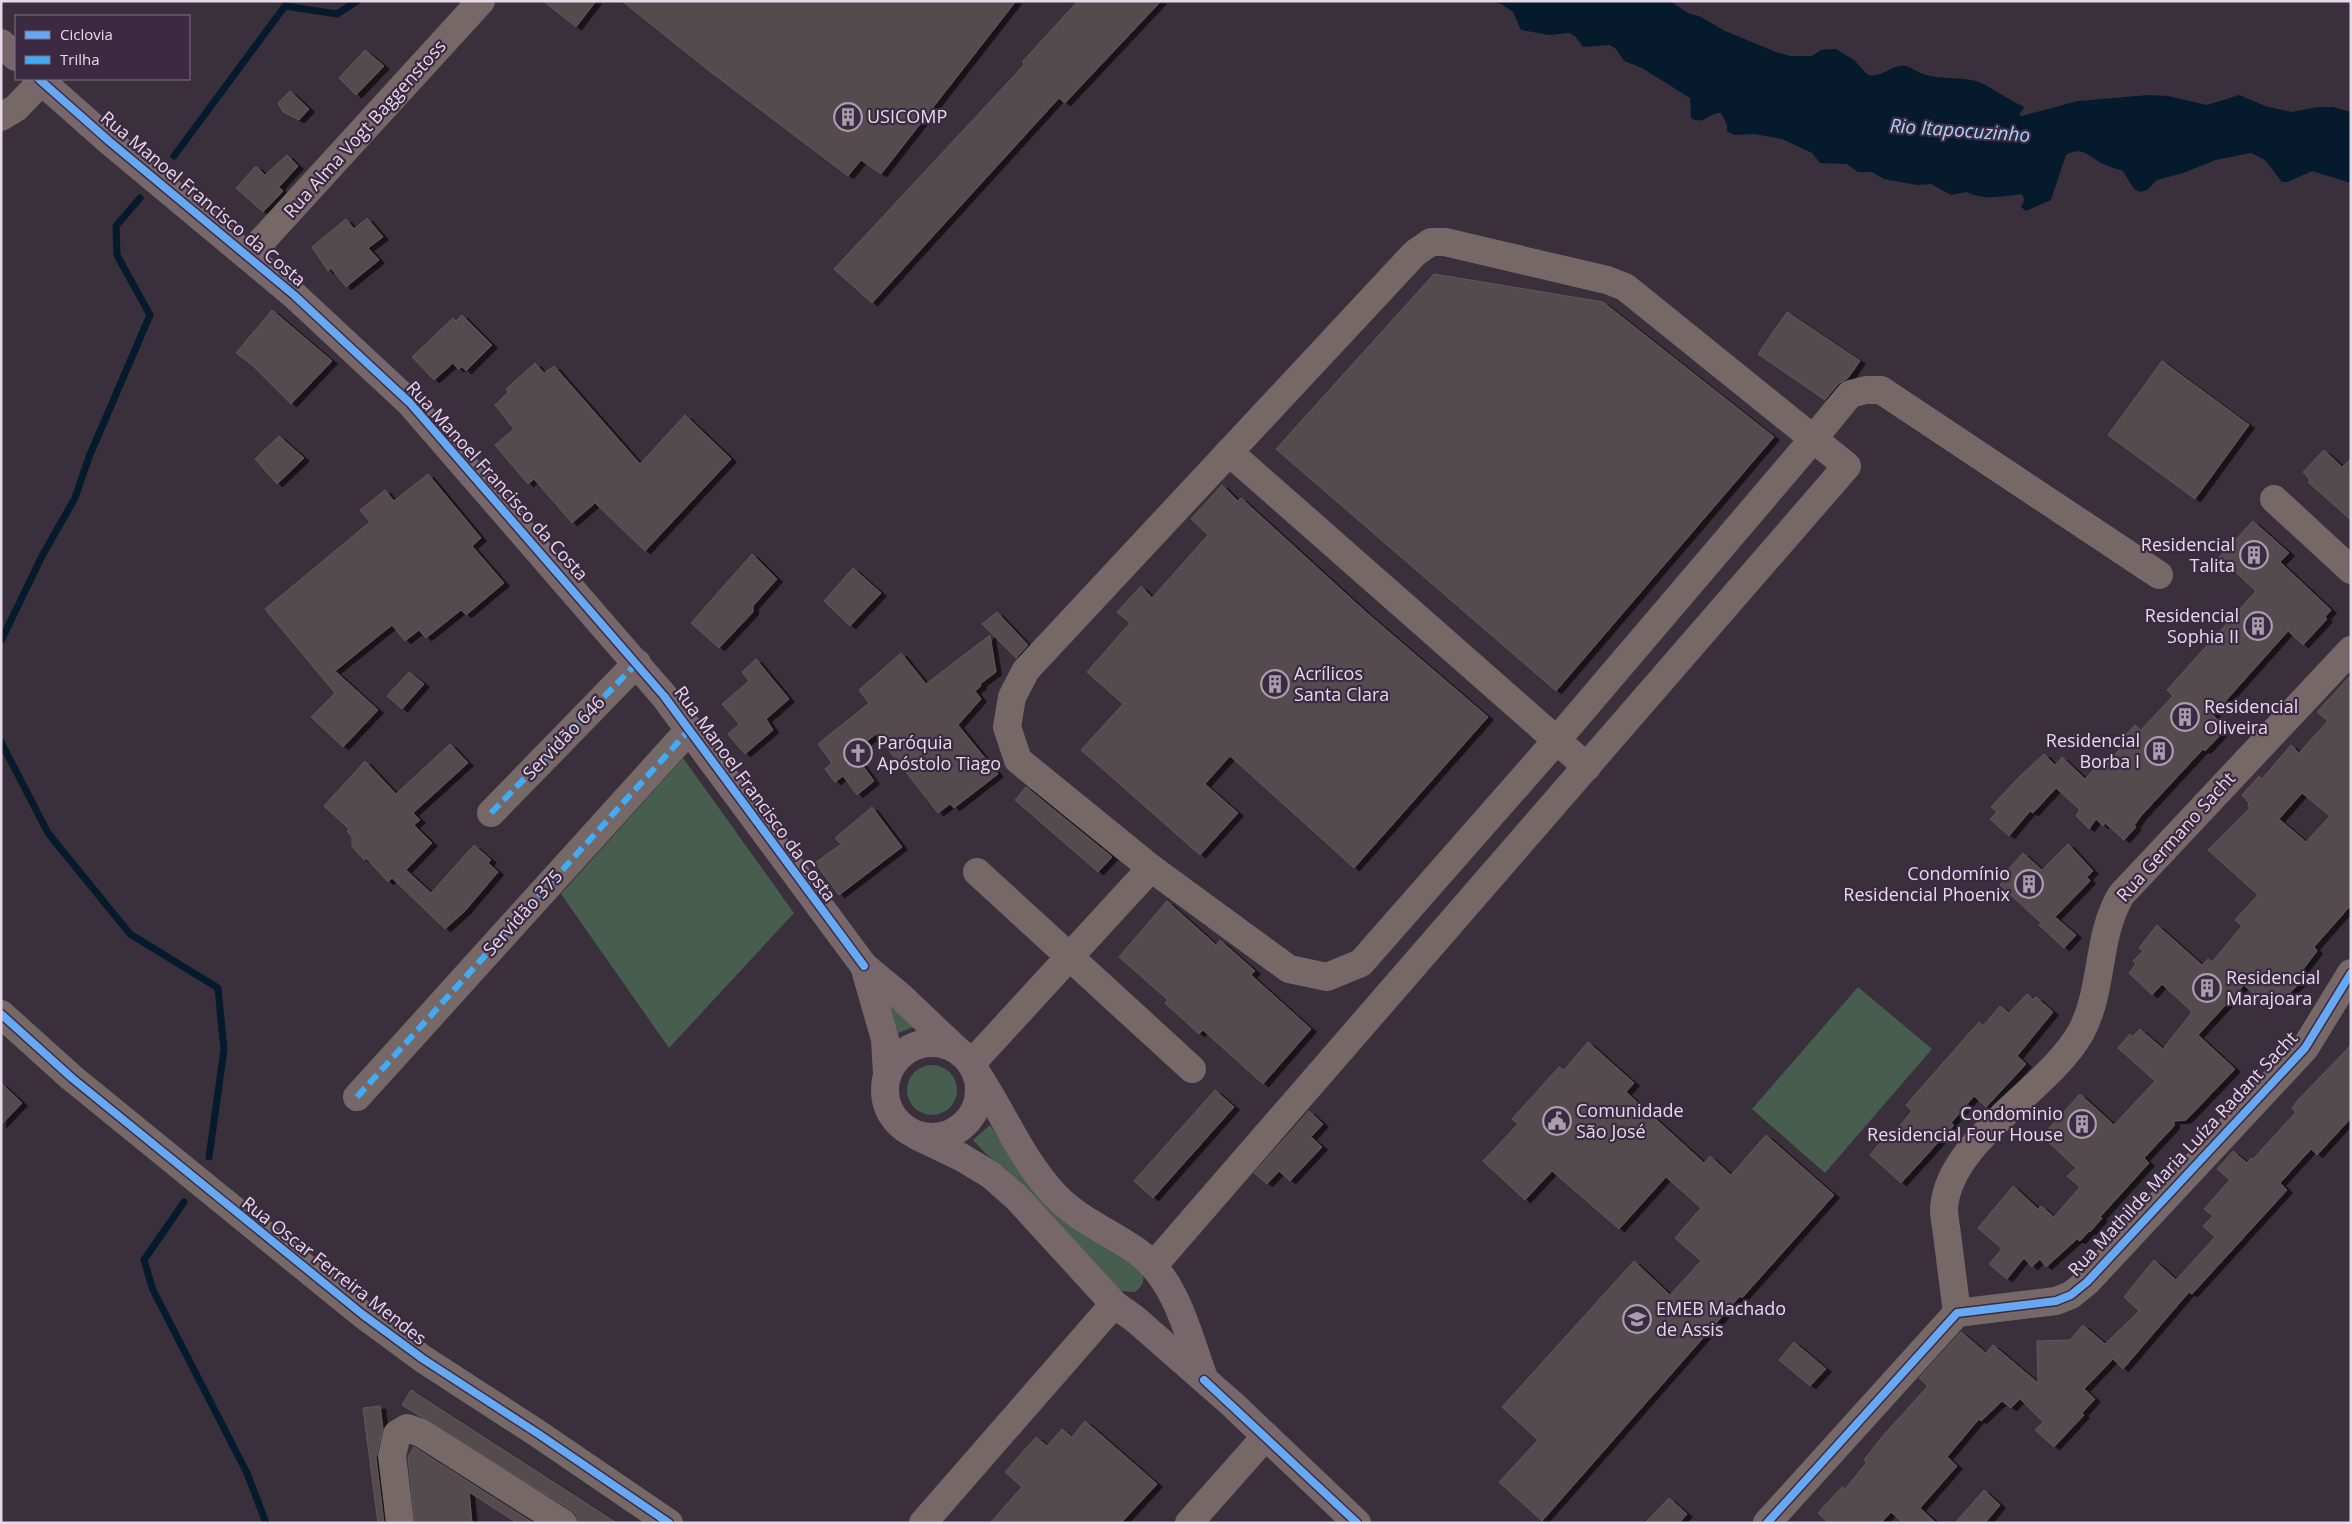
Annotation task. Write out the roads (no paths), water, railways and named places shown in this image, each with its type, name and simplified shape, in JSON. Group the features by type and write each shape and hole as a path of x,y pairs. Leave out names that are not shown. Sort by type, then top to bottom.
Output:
{"main road":[{"path":"1,43 15,56"},
{"name":"Rua Manoel Francisco da Costa","path":"41,80 109,141 248,256 333,330 410,403 637,662 690,729 864,966 899,995 967,1061 996,1102 1017,1142 1054,1195 1077,1215 1138,1252 1154,1266 1170,1290 1183,1318 1204,1380 1357,1523"},
{"name":"Rua Manoel Francisco da Costa","path":"864,966 885,1039 886,1074"},
{"path":"917,1136 940,1137 962,1127 972,1116 978,1102 979,1087 967,1061 940,1043 924,1043 908,1048 895,1058 886,1074 884,1089 886,1105 894,1120 905,1130 917,1136 961,1157 991,1175 1022,1203 1124,1311 1204,1380"},
{"path":"1124,1311 1148,1316 1158,1311 1170,1290"}],"street":[{"name":"Rua Alma Vogt Baggenstoss","path":"248,256 481,1"},
{"path":"1,117 16,108 41,80"},
{"path":"1154,1266 1847,466 1814,438 1625,287 1607,280 1445,242 1431,242 1415,253 1026,670 1012,697 1007,727 1018,760 1151,868 1289,970 1328,978 1361,963 1556,741 1814,438 1850,394 1866,390 1882,390 2159,575"},
{"path":"1229,452 1587,767"},
{"path":"2274,499 2351,570"},
{"name":"Rua Germano Sacht","path":"1957,1313 1944,1209 1950,1182 1964,1157 2065,1052 2080,1033 2091,1010 2111,911 2121,895 2351,650"},
{"name":"Servidão 646","path":"491,813 637,662"},
{"name":"Servidão 375","path":"357,1097 690,729"},
{"path":"967,1061 1069,957 1151,868"},
{"path":"977,872 1192,1069"},
{"name":"Rua Mathilde Maria Luíza Radant Sacht","path":"1957,1313 2056,1301 2071,1295 2087,1282 2305,1048 2351,973"},
{"name":"Rua Oscar Ferreira Mendes","path":"1,1014 72,1078 362,1314 423,1359 537,1433 669,1523"},
{"path":"922,1523 1124,1311"},
{"path":"1767,1523 1957,1313"},
{"path":"400,1523 392,1456 397,1434 407,1428 421,1433 563,1523"},
{"path":"1189,1523 1266,1436"}],"water":[{"name":"Rio Itapocuzinho","path":"1488,1 1670,1 1688,13 1701,17 1725,31 1790,56 1812,56 1821,50 1836,49 1854,60 1868,75 1878,75 1896,67 1905,66 1932,76 1979,82 2023,106 2024,108 2019,115 2022,116 2078,101 2149,95 2168,96 2207,105 2239,95 2265,106 2291,112 2318,107 2333,107 2351,112 2351,183 2312,171 2288,182 2282,182 2265,160 2251,153 2216,160 2183,173 2157,180 2147,190 2140,192 2134,189 2123,171 2103,164 2086,153 2077,151 2066,155 2051,200 2026,211 2021,207 2024,200 2022,194 1987,197 1967,192 1951,195 1931,184 1917,185 1884,179 1872,172 1858,172 1847,164 1820,163 1812,153 1782,139 1754,134 1734,135 1727,131 1727,125 1721,113 1713,114 1703,120 1695,120 1691,118 1690,98 1642,68 1624,61 1616,49 1610,45 1583,47 1575,36 1569,33 1549,35 1521,30 1513,12 1501,4"}],"waterway":[{"path":"174,156 285,6 337,14 357,1"},
{"path":"1,641 42,556 75,498 89,457 150,315 117,255 116,226 140,198"},
{"path":"1,742 48,833 130,934 218,988 224,1050 209,1157"},
{"path":"184,1202 144,1260 153,1290 247,1473 266,1523"}],"place":[{"name":"USICOMP","path":"848,117"},
{"name":"Residencial Talita","path":"2254,555"},
{"name":"Residencial Sophia II","path":"2258,626"},
{"name":"Acrílicos Santa Clara","path":"1275,684"},
{"name":"Residencial Oliveira","path":"2185,717"},
{"name":"Residencial Borba I","path":"2159,751"},
{"name":"Paróquia Apóstolo Tiago","path":"858,753"},
{"name":"Condomínio Residencial Phoenix","path":"2029,884"},
{"name":"Residencial Marajoara","path":"2207,988"},
{"name":"Comunidade São José","path":"1557,1121"},
{"name":"Condominio Residencial Four House","path":"2082,1124"},
{"name":"EMEB Machado de Assis","path":"1637,1319"}]}
